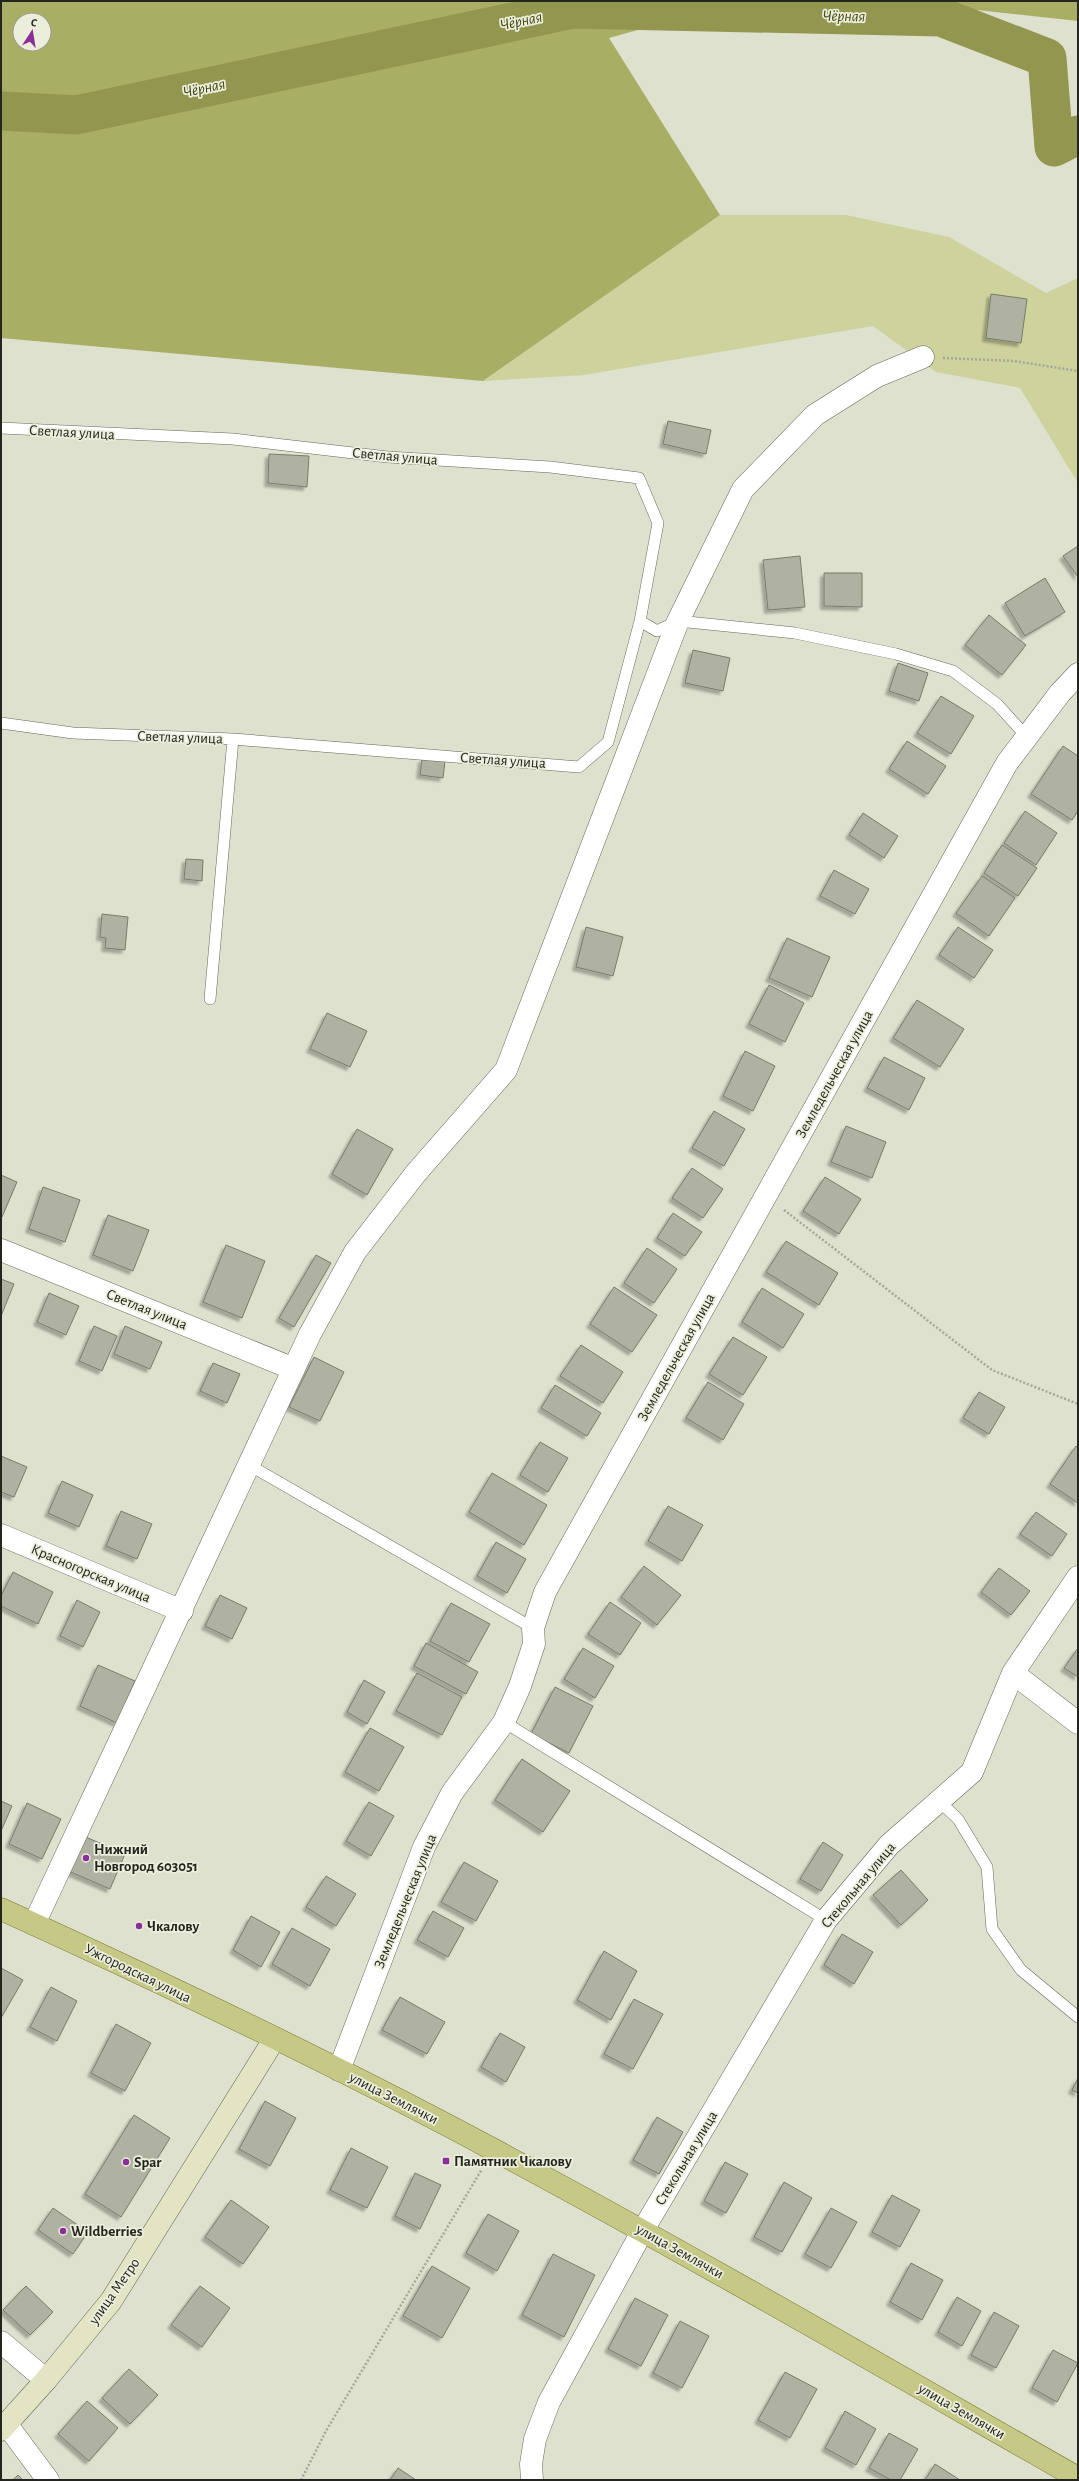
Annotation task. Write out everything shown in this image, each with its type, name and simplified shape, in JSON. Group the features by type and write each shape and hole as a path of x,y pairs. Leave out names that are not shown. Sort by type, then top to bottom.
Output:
{"main road":[{"name":"Ужгородская улица","path":"3,1914 34,1924 275,2038"},
{"name":"улица Землячки","path":"275,2038 494,2149 643,2230 1078,2478"}],"street":[{"path":"34,1924 182,1611 310,1334 355,1252 416,1173 506,1070 678,621 743,488 815,415 877,376 923,357"},
{"name":"Земледельческая улица","path":"339,2070 424,1847 452,1793 504,1722 520,1686 534,1644 533,1628 545,1592 1007,763 1060,693 1078,674"},
{"name":"Светлая улица","path":"1,1250 294,1369"},
{"name":"Красногорская улица","path":"1,1535 182,1611"},
{"name":"Стекольная улица","path":"532,2480 531,2464 535,2439 549,2402 643,2230 826,1920 889,1845 940,1802 972,1772 1013,1673 1078,1577"},
{"path":"1013,1673 1078,1723"},
{"name":"улица Метро","path":"4,2428 46,2380 110,2301 275,2038"},
{"path":"1,2342 46,2380"},
{"path":"4,2428 48,2480"}],"lane":[{"name":"Светлая улица","path":"1,428 233,439 388,457 550,467 639,478 658,523 640,621 608,742 579,767 233,739 74,733 1,723"},
{"path":"640,621 657,631 678,621 795,633 896,654 953,671 997,704 1027,737"},
{"path":"210,999 233,739"},
{"path":"249,1466 533,1628"},
{"path":"504,1722 826,1920"},
{"path":"940,1802 958,1820 987,1867 992,1929 1021,1970 1078,2017"}],"path":[{"path":"923,357 1014,361 1078,371"},
{"path":"766,1196 992,1370 1078,1404"},
{"path":"301,2480 330,2424 494,2149"}],"green space":[{"path":"1,1 741,1 609,38 720,215 483,381 1,338"},
{"path":"895,1 1078,1 1078,21"},
{"path":"720,215 846,215 949,237 1046,293 1078,278 1078,483 1020,388 936,372 873,326 584,375 483,381"}],"building":[{"path":"991,294 1027,299 1021,343 986,338"},
{"path":"668,421 711,430 706,454 663,444"},
{"path":"269,454 309,456 307,487 268,483"},
{"path":"1078,546 1078,577 1063,556"},
{"path":"800,556 805,607 768,610 763,560"},
{"path":"824,573 862,573 862,607 824,606"},
{"path":"1045,578 1065,612 1025,636 1005,603"},
{"path":"989,615 1026,645 1002,675 965,645"},
{"path":"693,650 730,658 723,691 685,683"},
{"path":"898,663 928,673 919,701 889,691"},
{"path":"941,696 974,716 951,754 917,733"},
{"path":"907,741 946,766 928,794 889,769"},
{"path":"1063,746 1078,756 1078,811 1072,820 1031,794"},
{"path":"422,759 445,761 443,778 420,775"},
{"path":"1025,811 1057,833 1036,865 1004,843"},
{"path":"863,813 898,836 884,858 849,835"},
{"path":"1002,845 1037,868 1018,896 984,873"},
{"path":"186,859 203,860 202,881 184,879"},
{"path":"834,870 869,889 855,914 820,896"},
{"path":"982,876 1015,898 989,936 956,913"},
{"path":"102,914 128,917 125,950 105,948 106,938 100,937"},
{"path":"586,927 623,937 613,976 576,967"},
{"path":"958,927 993,950 974,978 939,955"},
{"path":"787,938 830,957 812,997 769,978"},
{"path":"769,985 804,1003 785,1042 749,1024"},
{"path":"917,1000 964,1029 940,1067 893,1038"},
{"path":"327,1013 367,1031 350,1067 310,1049"},
{"path":"745,1051 775,1066 753,1111 723,1096"},
{"path":"884,1057 925,1078 909,1110 867,1088"},
{"path":"714,1111 745,1129 724,1166 692,1148"},
{"path":"846,1126 886,1142 872,1178 831,1162"},
{"path":"357,1129 393,1149 367,1195 332,1174"},
{"path":"692,1168 723,1189 703,1218 672,1198"},
{"path":"1,1175 17,1182 2,1217 1,1217"},
{"path":"825,1177 861,1199 839,1234 803,1211"},
{"path":"43,1187 80,1200 65,1242 29,1229"},
{"path":"673,1213 702,1232 685,1256 657,1238"},
{"path":"108,1215 149,1230 133,1271 93,1255"},
{"path":"786,1241 838,1273 819,1305 766,1272"},
{"path":"226,1245 265,1261 242,1318 203,1302"},
{"path":"647,1248 677,1269 654,1303 624,1283"},
{"path":"316,1255 331,1263 294,1327 279,1318"},
{"path":"1,1279 14,1284 1,1316"},
{"path":"614,1287 657,1315 632,1352 590,1324"},
{"path":"762,1288 804,1314 783,1348 742,1322"},
{"path":"49,1293 79,1306 66,1335 37,1322"},
{"path":"94,1326 117,1336 102,1371 79,1361"},
{"path":"125,1326 162,1342 150,1369 114,1354"},
{"path":"733,1337 767,1357 743,1395 709,1374"},
{"path":"581,1345 623,1372 603,1403 560,1376"},
{"path":"314,1357 344,1372 320,1421 289,1407"},
{"path":"213,1363 240,1374 227,1403 200,1391"},
{"path":"708,1382 744,1404 723,1440 686,1418"},
{"path":"555,1385 601,1413 587,1436 541,1408"},
{"path":"979,1392 1005,1407 989,1434 963,1418"},
{"path":"540,1442 568,1458 548,1492 520,1475"},
{"path":"1076,1446 1078,1448 1078,1503 1050,1484"},
{"path":"1,1456 27,1467 14,1497 1,1492"},
{"path":"492,1473 547,1505 524,1545 469,1512"},
{"path":"62,1481 93,1495 79,1527 48,1513"},
{"path":"668,1506 703,1525 682,1561 648,1541"},
{"path":"121,1511 152,1524 137,1559 106,1546"},
{"path":"1036,1512 1067,1534 1052,1556 1020,1534"},
{"path":"496,1542 526,1559 507,1593 477,1576"},
{"path":"644,1566 681,1595 657,1625 621,1597"},
{"path":"999,1568 1030,1591 1011,1615 981,1592"},
{"path":"13,1572 53,1592 38,1624 1,1606 1,1596"},
{"path":"220,1595 247,1608 232,1639 205,1626"},
{"path":"77,1600 100,1612 83,1647 60,1636"},
{"path":"610,1602 641,1623 620,1655 588,1634"},
{"path":"451,1603 490,1624 469,1662 430,1641"},
{"path":"426,1643 478,1672 466,1694 414,1666"},
{"path":"583,1648 614,1666 595,1698 564,1679"},
{"path":"1078,1648 1078,1677 1064,1668"},
{"path":"98,1665 135,1681 117,1723 80,1706"},
{"path":"417,1673 462,1697 442,1735 396,1711"},
{"path":"364,1680 385,1692 367,1724 347,1712"},
{"path":"555,1687 593,1706 569,1753 531,1734"},
{"path":"370,1728 404,1747 379,1791 345,1772"},
{"path":"522,1759 570,1791 543,1832 495,1800"},
{"path":"1,1801 12,1806 1,1831"},
{"path":"369,1802 394,1816 371,1856 346,1841"},
{"path":"27,1803 61,1819 42,1859 9,1844"},
{"path":"81,1835 125,1854 110,1889 66,1870"},
{"path":"823,1842 843,1855 821,1891 800,1879"},
{"path":"464,1862 498,1881 476,1921 441,1902"},
{"path":"901,1870 928,1900 901,1925 873,1895"},
{"path":"326,1876 356,1894 336,1926 306,1907"},
{"path":"433,1911 464,1928 448,1957 417,1940"},
{"path":"251,1916 280,1932 261,1967 233,1950"},
{"path":"292,1928 330,1949 310,1986 272,1964"},
{"path":"842,1934 873,1952 854,1984 824,1965"},
{"path":"604,1951 637,1971 611,2020 577,2000"},
{"path":"1,1968 23,1980 1,2018"},
{"path":"51,1987 77,2001 57,2041 30,2027"},
{"path":"400,1997 445,2022 427,2054 382,2030"},
{"path":"634,1999 663,2014 633,2069 604,2054"},
{"path":"116,2024 151,2043 125,2091 91,2073"},
{"path":"500,2033 525,2047 506,2082 481,2067"},
{"path":"1078,2078 1078,2093 1072,2090"},
{"path":"265,2101 296,2118 270,2166 239,2149"},
{"path":"134,2115 170,2138 121,2217 85,2194"},
{"path":"657,2117 683,2132 659,2174 633,2160"},
{"path":"351,2148 388,2167 367,2208 330,2190"},
{"path":"725,2162 748,2174 726,2213 704,2201"},
{"path":"415,2173 441,2185 420,2229 395,2216"},
{"path":"784,2182 812,2198 782,2252 754,2237"},
{"path":"892,2195 920,2210 900,2247 872,2232"},
{"path":"231,2200 269,2227 243,2264 205,2237"},
{"name":"Wildberries","path":"53,2208 88,2232 73,2254 38,2230"},
{"path":"831,2208 857,2222 831,2268 805,2254"},
{"path":"488,2214 519,2231 497,2271 466,2253"},
{"path":"553,2254 595,2275 564,2337 522,2315"},
{"path":"911,2263 943,2280 922,2320 890,2302"},
{"path":"432,2266 470,2288 442,2338 403,2316"},
{"path":"26,2286 53,2312 30,2335 3,2310"},
{"path":"200,2286 230,2308 202,2347 171,2325"},
{"path":"957,2297 981,2311 962,2346 938,2332"},
{"path":"635,2298 668,2315 641,2366 608,2349"},
{"path":"994,2312 1019,2326 996,2368 971,2355"},
{"path":"680,2321 709,2336 682,2388 653,2373"},
{"path":"1053,2350 1078,2363 1057,2402 1032,2388"},
{"path":"129,2369 158,2395 130,2424 102,2398"},
{"path":"785,2372 817,2389 790,2438 758,2420"},
{"path":"87,2401 118,2428 89,2461 58,2434"},
{"path":"845,2411 876,2429 856,2465 825,2448"},
{"path":"889,2433 918,2449 900,2480 891,2480 869,2468"},
{"path":"935,2464 960,2480 925,2480"},
{"path":"398,2468 416,2480 390,2480"},
{"path":"18,2475 23,2480 13,2480"}],"waterway":[{"name":"Чёрная","path":"1,111 76,115 573,9 941,17 1047,58 1054,147 1078,135"}],"place":[{"name":"Нижний Новгород 603051","path":"86,1858"},
{"name":"Чкалову","path":"139,1926"},
{"name":"Памятник Чкалову","path":"446,2161"},
{"name":"Spar","path":"126,2162"},
{"name":"Wildberries","path":"63,2231"}]}
